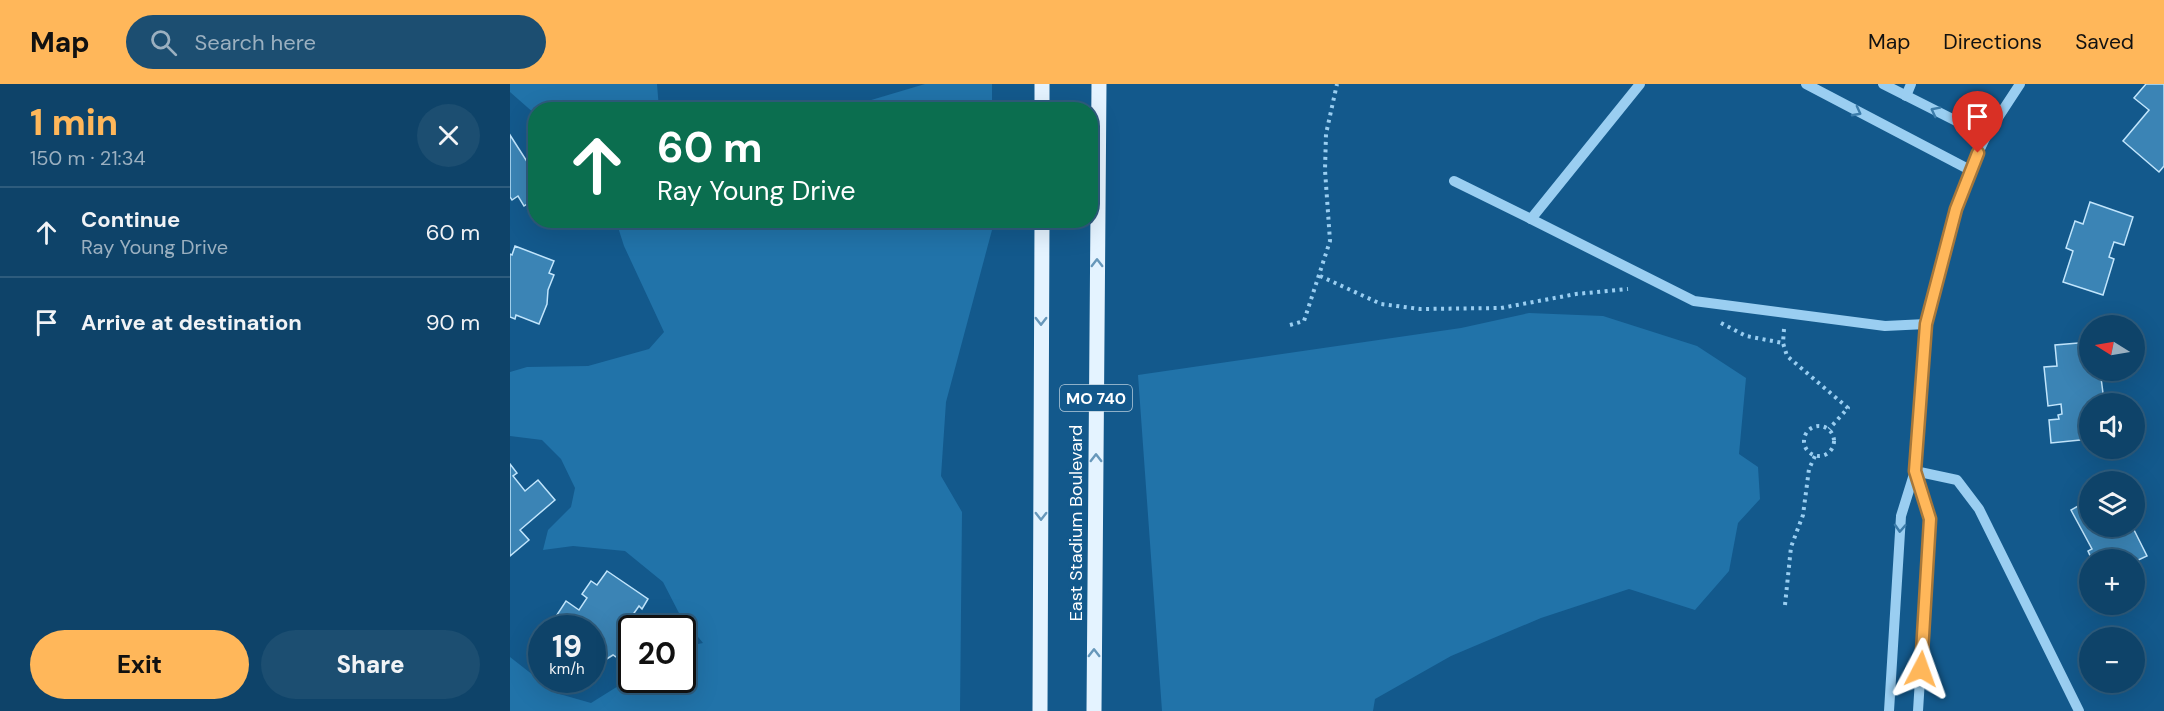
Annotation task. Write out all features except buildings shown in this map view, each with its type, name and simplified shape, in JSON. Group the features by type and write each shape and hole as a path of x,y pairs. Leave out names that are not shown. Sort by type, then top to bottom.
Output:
{"main road":[{"path":"1042,84 1042,102"},
{"name":"East Stadium Boulevard","path":"1098,209 1099,84"},
{"name":"East Stadium Boulevard","path":"1040,711 1042,228"},
{"name":"East Stadium Boulevard","path":"1094,711 1098,228"}],"street":[{"path":"1531,219 1640,84"},
{"path":"1806,84 1970,170"},
{"path":"1883,84 1986,136"},
{"path":"1906,96 1911,84"},
{"path":"1889,711 1901,516 1915,471 1926,324 1956,209 1970,170 1986,136 2020,84"},
{"path":"1454,181 1694,301 1885,326 1926,324"},
{"path":"1915,471 1930,519 1918,711"},
{"path":"1915,471 1957,480 1979,509 2079,711"}],"path":[{"path":"1290,325 1304,321 1330,241 1325,170 1326,134 1337,84"},
{"path":"1320,276 1381,304 1420,309 1501,308 1576,294 1624,288 1633,290"},
{"path":"1786,313 1783,343 1784,350 1791,361 1848,408 1829,429"},
{"path":"1712,322 1723,323 1756,339 1783,343"},
{"path":"1820,425 1829,429 1834,438 1832,448 1825,455 1815,456 1810,454 1804,446 1806,431 1820,425"},
{"path":"1785,605 1791,547 1803,515 1809,469 1815,456"}],"shaded area":[{"path":"510,84 657,84 658,102 528,102 528,108 510,92"},
{"path":"925,84 992,84 992,102 865,102"},
{"path":"618,228 992,228 946,402 941,476 962,512 960,711 510,711 510,657 528,671 528,693 556,693 591,703 618,686 618,693 696,693 696,644 703,643 696,634 696,615 680,615 663,582 625,551 573,546 543,550 548,530 571,507 575,488 561,459 542,440 510,436 510,372 527,367 588,366 649,349 664,332 624,246"},
{"path":"1529,313 1603,316 1697,346 1746,378 1739,454 1758,467 1760,499 1738,523 1729,571 1695,610 1629,589 1541,618 1451,656 1375,699 1373,711 1162,711 1138,375 1461,328"}],"route":[{"path":"1921,669 1930,519 1915,471 1926,324 1956,209 1978,153"}]}
